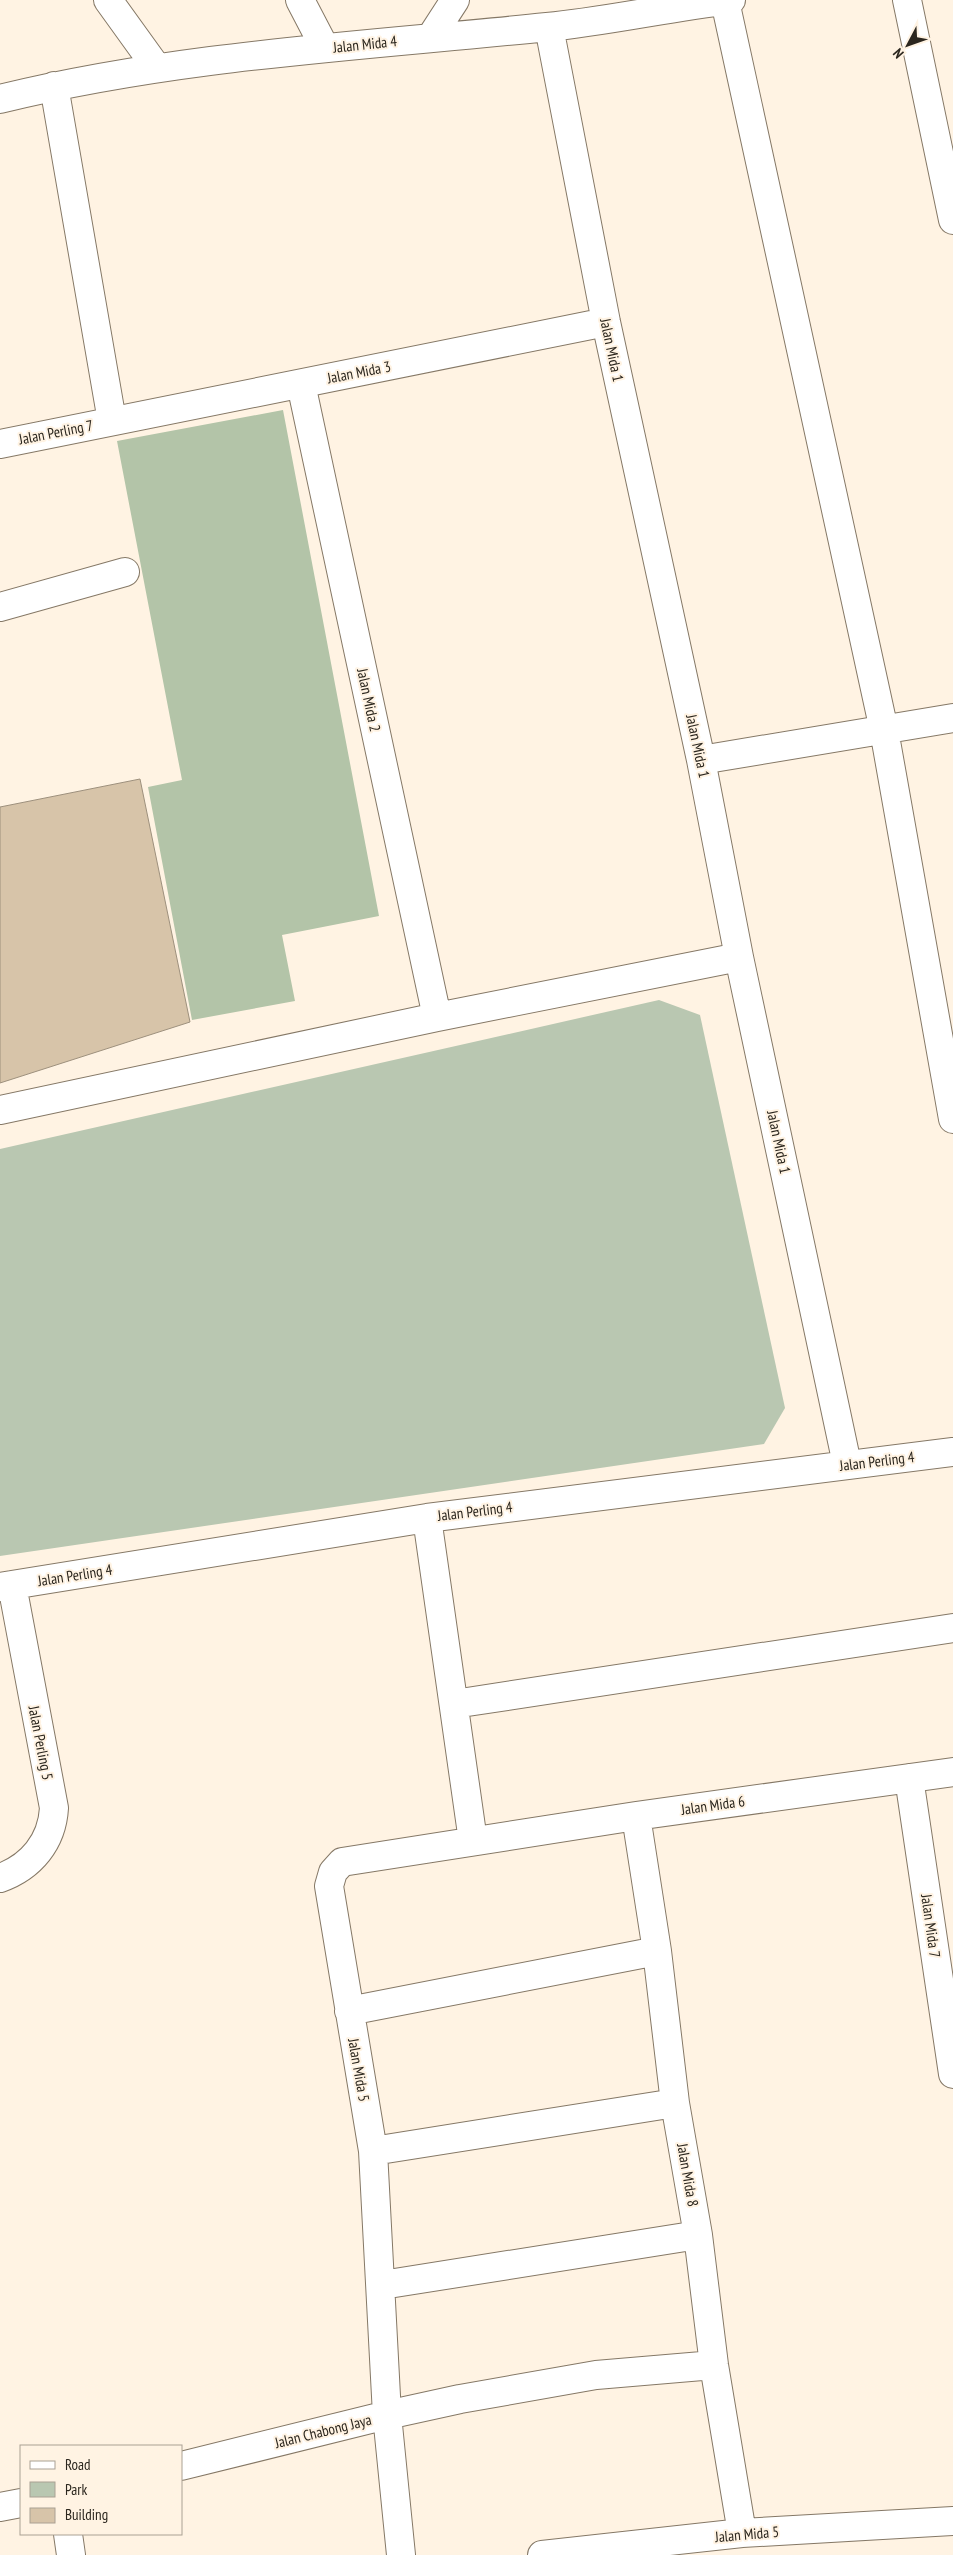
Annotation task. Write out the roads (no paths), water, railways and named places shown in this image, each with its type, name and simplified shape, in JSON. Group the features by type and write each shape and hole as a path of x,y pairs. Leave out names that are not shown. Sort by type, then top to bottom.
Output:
{"street":[{"path":"108,0 157,68"},
{"path":"300,0 326,48"},
{"path":"431,37 455,0"},
{"name":"Jalan Mida 4","path":"0,99 54,86 157,68 431,37 549,27 731,0"},
{"path":"907,0 953,220"},
{"path":"725,1 884,730 953,1119"},
{"name":"Jalan Mida 1","path":"549,27 606,322 701,760 740,957 847,1464"},
{"path":"54,86 112,421"},
{"name":"Jalan Mida 3","path":"112,421 606,322"},
{"name":"Jalan Mida 2","path":"301,384 437,1017"},
{"name":"Jalan Perling 7","path":"0,444 112,421"},
{"path":"0,607 125,572"},
{"path":"701,760 953,718"},
{"path":"0,1110 437,1017 740,957"},
{"name":"Jalan Perling 4","path":"6,1586 427,1518 953,1452"},
{"path":"427,1518 473,1841"},
{"name":"Jalan Perling 5","path":"0,1878 12,1874 27,1864 42,1848 53,1825 54,1808 6,1586"},
{"path":"454,1704 953,1628"},
{"name":"Jalan Mida 6","path":"473,1841 636,1816 953,1772"},
{"name":"Jalan Mida 7","path":"909,1778 953,2074"},
{"name":"Jalan Mida 8","path":"636,1816 657,1951 675,2103 698,2235 714,2365 742,2534"},
{"name":"Jalan Mida 5","path":"387,2416 382,2285 373,2151 348,2011 329,1886 333,1872 342,1862 473,1841"},
{"path":"348,2011 657,1951"},
{"path":"373,2151 675,2103"},
{"path":"382,2285 698,2235"},
{"path":"387,2416 460,2399 596,2375 714,2365"},
{"name":"Jalan Chabong Jaya","path":"182,2466 387,2416 401,2555"},
{"path":"0,2508 20,2503"},
{"name":"Jalan Mida 5","path":"542,2555 742,2534 953,2522"},
{"path":"68,2535 71,2555"}]}
